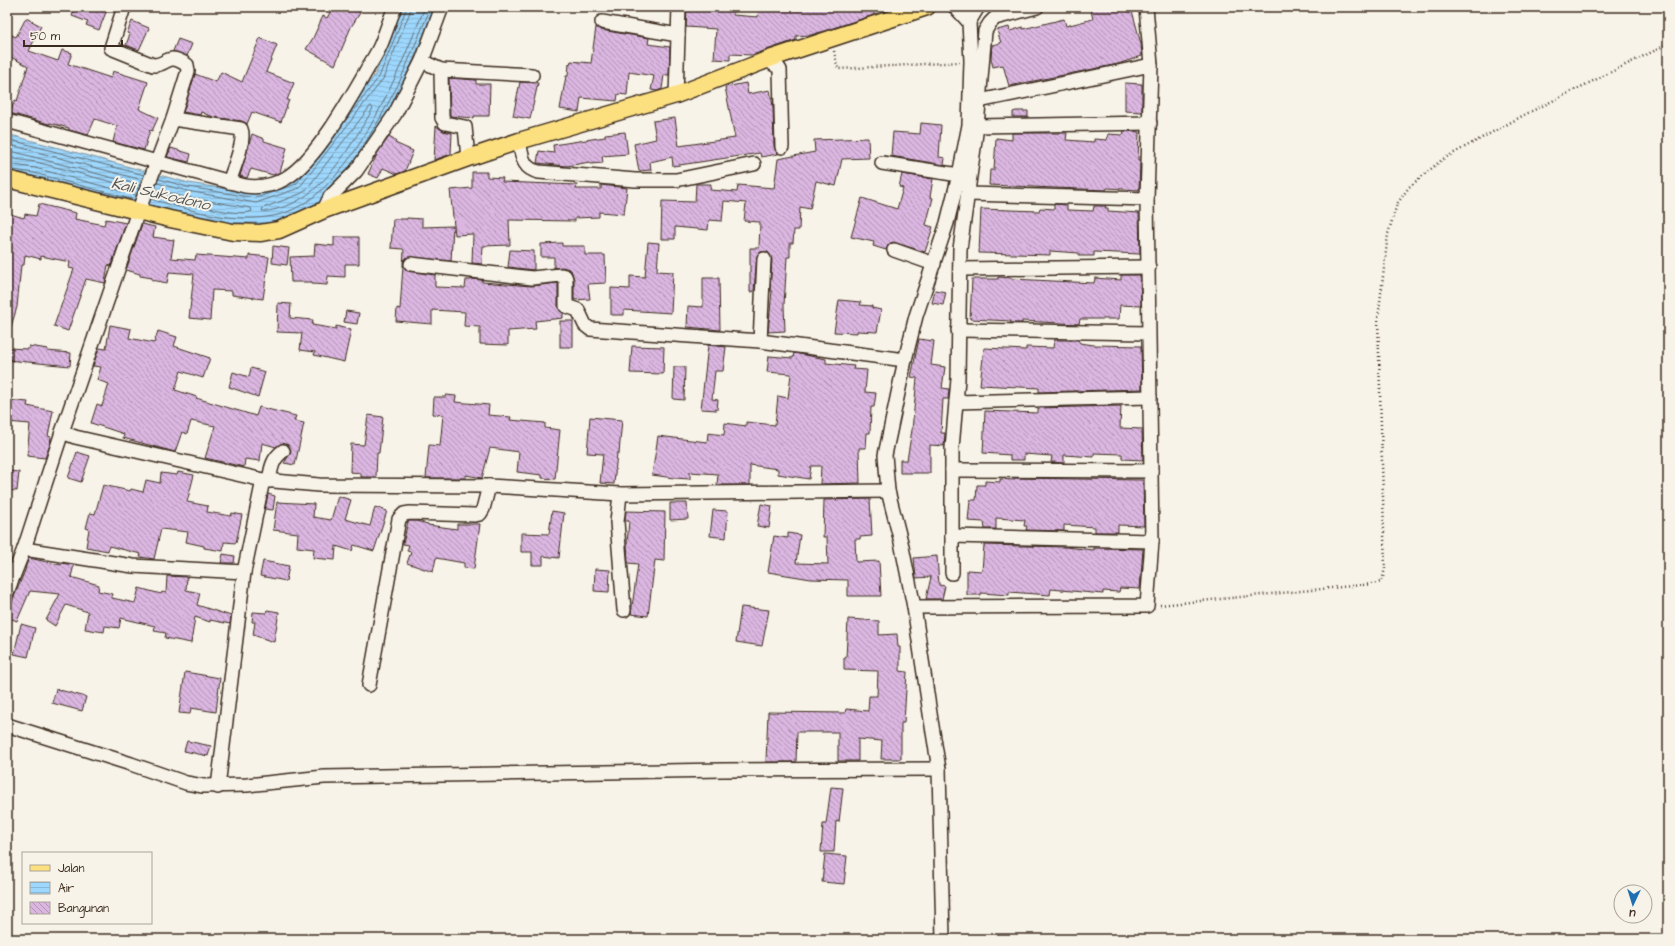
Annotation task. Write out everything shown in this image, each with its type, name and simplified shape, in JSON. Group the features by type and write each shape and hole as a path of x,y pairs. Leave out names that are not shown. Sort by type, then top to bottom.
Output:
{"main road":[{"path":"7,180 140,209 233,232 260,233 279,230 324,210 468,158 518,141 676,95 772,58 927,7"}],"street":[{"path":"7,592 24,549 62,432 155,166 173,119 188,68 182,61 171,58 157,65 153,65 111,48 124,7"},
{"path":"7,121 155,166 257,188 273,184 286,178 297,170 326,134 350,100 381,44 395,7"},
{"path":"324,210 330,197 356,171 376,145 395,114 422,61 442,7"},
{"path":"676,95 679,7"},
{"path":"955,7 970,27 985,31"},
{"path":"943,939 940,769 930,720 914,607 901,542 888,491 885,455 916,316 947,223 959,175 969,124 971,61 970,27 978,7"},
{"path":"952,573 952,448 956,402 960,249 978,126 985,31 995,18 1037,7"},
{"path":"914,607 1147,606 1152,541 1147,199 1151,65 1146,7"},
{"path":"602,22 678,35"},
{"path":"772,58 773,64 778,66 780,70 782,147"},
{"path":"422,61 441,70 532,75"},
{"path":"980,101 1151,65"},
{"path":"441,70 442,118 445,122 465,126 468,158"},
{"path":"173,119 241,129 243,135 229,182"},
{"path":"978,126 1150,123"},
{"path":"518,141 525,166 538,172 635,180 676,180 754,164"},
{"path":"882,163 959,175"},
{"path":"968,194 1147,199"},
{"path":"894,250 934,264"},
{"path":"760,341 764,260"},
{"path":"411,264 532,278 561,275 565,276 566,306 578,310 585,325 590,329 760,341 905,360"},
{"path":"960,269 1149,267"},
{"path":"958,330 1148,333"},
{"path":"956,402 1150,397"},
{"path":"62,432 266,481 319,485 489,486 620,494 888,491"},
{"path":"218,787 244,572 266,481 277,455 283,451"},
{"path":"952,470 1151,471"},
{"path":"369,684 399,519 404,514 410,513 480,514 483,509 489,486"},
{"path":"620,494 617,522 624,610"},
{"path":"952,536 1152,541"},
{"path":"24,549 133,566 244,572"},
{"path":"7,725 186,783 218,787 332,777 707,770 940,769"}],"path":[{"path":"1147,606 1381,582 1385,568 1378,318 1388,234 1396,204 1409,187 1443,159 1526,114 1668,44"},
{"path":"838,69 971,61"}],"water":[{"name":"Kali Sukodono","path":"403,7 435,7 403,85 383,122 355,166 325,200 291,221 245,228 133,203 33,177 7,172 7,134 189,183 256,194 294,180 375,75"}],"building":[{"path":"75,7 108,7 99,30 86,25 88,22 72,16"},
{"path":"333,7 350,7 360,13 351,27 335,65 306,49 323,16 327,18"},
{"path":"687,7 734,7 733,15 758,17 759,7 874,7 874,15 811,35 796,36 796,40 752,55 730,54 730,60 714,59 716,29 686,27"},
{"path":"1090,7 1131,7 1141,44 1142,56 1118,64 1009,86 1003,65 993,67 991,59 992,45 1001,43 997,30 1009,27 1010,31 1023,27 1023,29 1064,19 1066,26 1093,19"},
{"path":"26,18 41,26 29,51 58,61 62,50 72,53 68,64 111,78 113,71 148,82 139,109 158,118 152,131 150,130 144,150 113,142 117,126 95,119 88,135 69,130 69,128 10,113 15,100 17,101 28,66 7,55 7,33 16,37"},
{"path":"132,21 149,28 139,50 126,45 130,34 127,33"},
{"path":"596,27 601,30 649,38 648,44 670,47 669,75 664,75 662,89 657,91 651,90 654,76 629,72 627,95 618,94 617,101 581,98 579,112 560,109 566,76 568,76 569,63 570,64 571,61 591,63"},
{"path":"260,38 277,45 266,72 294,83 287,100 289,100 281,122 252,112 247,124 242,121 213,117 201,112 200,115 183,112 195,74 216,82 221,72 242,82"},
{"path":"178,39 192,44 187,56 173,51"},
{"path":"449,78 476,80 476,84 490,84 489,116 474,116 474,118 450,116"},
{"path":"520,82 538,83 530,119 513,116"},
{"path":"746,83 748,94 770,90 773,106 774,147 778,154 761,157 760,153 673,166 672,157 650,162 651,170 639,171 634,144 656,139 653,121 675,118 679,146 735,138 725,87"},
{"path":"1125,83 1142,84 1142,112 1125,111"},
{"path":"1028,111 1028,117 1013,117 1013,112"},
{"path":"921,123 941,125 939,157 945,158 944,165 891,156 893,132 920,134"},
{"path":"436,126 443,131 452,133 451,154 434,160"},
{"path":"1124,131 1139,132 1139,190 989,185 990,170 994,170 996,138 1012,140 1012,133 1067,133 1066,140 1094,142 1094,139 1107,140 1108,134 1123,135"},
{"path":"625,132 628,154 602,156 603,163 591,164 590,162 567,166 537,163 539,151 554,153 553,145 605,137 605,134"},
{"path":"252,134 264,139 264,141 287,148 280,172 273,175 251,169 247,178 240,176"},
{"path":"389,137 396,141 395,143 413,151 405,171 397,174 383,168 378,178 368,174 378,152"},
{"path":"868,138 869,158 842,159 836,186 816,181 810,209 800,207 799,230 794,230 793,243 790,243 790,257 787,257 784,305 785,331 768,332 772,291 770,291 772,259 768,252 761,252 757,255 754,291 750,292 750,248 759,248 760,222 744,221 746,203 724,201 722,221 709,220 708,230 675,227 675,239 661,239 662,201 695,202 696,184 711,184 710,190 737,192 738,185 774,188 778,159 815,152 814,140"},
{"path":"171,148 191,154 189,162 167,157"},
{"path":"472,172 487,172 487,177 503,178 502,182 577,185 576,189 601,189 601,185 627,188 624,214 599,212 599,217 575,218 575,221 509,220 510,245 483,246 482,264 472,263 473,234 455,235 450,190 472,188"},
{"path":"902,174 933,179 930,197 933,198 926,225 933,227 925,252 893,242 889,244 886,250 873,246 874,242 851,237 862,198 897,209 903,188 899,187"},
{"path":"39,204 76,213 75,219 104,225 106,219 126,223 111,266 108,265 105,283 86,279 68,331 54,326 74,269 69,268 70,262 41,256 41,259 25,255 24,265 21,265 17,307 10,330 7,329 7,213 24,218 25,214 36,216"},
{"path":"1054,204 1067,205 1067,210 1093,211 1094,206 1106,206 1105,208 1108,208 1108,211 1139,213 1140,254 1094,252 1094,256 1079,256 1079,253 1050,251 1050,255 979,253 981,209 1039,211 1040,208 1054,209"},
{"path":"393,219 422,219 422,227 453,226 451,261 408,257 403,263 403,249 391,248"},
{"path":"142,224 155,227 153,237 174,240 171,258 195,260 196,255 249,259 249,255 269,257 263,299 232,295 232,291 212,290 210,320 189,318 194,274 169,272 167,283 152,280 152,278 140,276 140,274 126,270"},
{"path":"334,237 359,237 359,264 345,264 345,277 328,276 327,285 312,284 312,282 291,282 290,257 314,256 315,244 334,246"},
{"path":"648,242 659,243 657,271 673,272 671,313 624,310 624,315 611,315 611,288 630,289 630,276 645,277"},
{"path":"562,243 562,246 585,246 585,255 605,255 606,283 588,284 590,299 574,300 574,279 571,270 563,267 554,268 554,257 541,257 541,244"},
{"path":"273,246 289,248 287,265 272,263"},
{"path":"510,250 534,251 534,270 508,267"},
{"path":"403,263 407,271 435,275 435,287 465,288 466,280 471,279 482,280 482,282 531,286 558,283 558,306 563,313 563,318 535,321 536,329 508,331 508,345 480,344 480,327 464,326 465,312 432,310 432,324 396,321 397,308 400,309"},
{"path":"1121,275 1140,275 1141,306 1120,305 1119,319 1080,319 1079,324 1022,321 1022,323 1010,323 1011,321 970,319 972,279 998,279 998,277 1094,283 1095,278 1121,280"},
{"path":"703,278 719,278 720,330 687,327 688,306 703,307"},
{"path":"935,290 946,292 943,305 932,303"},
{"path":"839,300 861,302 860,305 872,306 872,308 881,310 877,332 834,332"},
{"path":"278,303 291,304 290,318 313,320 312,325 336,329 336,326 351,330 344,362 314,355 315,352 300,350 302,333 277,332"},
{"path":"346,311 359,313 357,324 344,322"},
{"path":"560,321 573,321 573,347 560,347"},
{"path":"110,325 131,329 129,338 154,343 158,331 177,337 174,346 210,358 203,378 181,371 175,390 256,416 259,407 296,416 294,421 304,423 295,465 284,463 291,450 289,446 282,443 276,447 262,443 260,461 245,459 244,467 205,458 215,426 191,421 187,434 182,432 175,452 123,438 124,434 91,423 97,404 102,406 109,384 97,380 101,367 93,366 99,348 106,349"},
{"path":"919,339 934,341 931,365 945,367 942,388 949,389 948,399 943,399 941,433 945,433 944,446 930,445 930,473 900,473 900,460 907,460 912,430 917,378 911,377"},
{"path":"1054,340 1078,340 1080,343 1094,345 1141,346 1142,389 1039,392 1039,388 980,385 984,348 1026,350 1026,347 1053,348"},
{"path":"708,345 726,347 723,371 715,371 712,399 718,400 717,410 701,409"},
{"path":"29,346 48,349 47,351 71,353 70,366 7,360 7,348 29,349"},
{"path":"632,346 664,347 663,374 630,373"},
{"path":"794,353 826,359 826,363 854,366 853,369 867,370 865,392 876,393 874,407 871,407 870,433 867,433 866,448 859,448 860,483 820,484 821,466 811,466 809,479 778,474 778,469 750,465 750,485 717,485 718,474 690,472 690,479 652,475 658,436 707,442 708,433 724,435 725,423 746,426 746,422 775,425 778,396 788,398 791,374 767,372 769,356 793,358"},
{"path":"674,367 685,367 684,400 673,399"},
{"path":"251,368 265,372 258,397 229,387 233,372 249,377"},
{"path":"446,395 456,396 455,402 489,405 488,415 511,417 510,420 545,423 545,428 560,430 555,479 542,478 542,475 517,472 519,452 490,448 482,478 466,475 466,478 426,478 429,445 440,446 443,415 433,414 434,397 445,397"},
{"path":"7,400 28,402 27,406 53,411 48,436 51,437 50,445 45,458 27,456 30,424 7,422"},
{"path":"1121,406 1120,428 1142,429 1143,460 1122,459 1122,454 1094,453 1094,457 1064,455 1064,463 1051,462 1052,456 1024,454 1024,460 1010,460 1010,455 983,453 985,411 1038,413 1038,408"},
{"path":"368,415 383,417 379,453 377,453 376,477 361,477 361,473 350,472 351,444 364,445"},
{"path":"590,417 622,420 614,484 600,483 603,454 587,453"},
{"path":"77,452 90,456 81,482 68,478"},
{"path":"7,471 19,472 17,491 7,490"},
{"path":"178,472 194,475 187,502 208,506 207,512 231,516 232,513 242,515 236,543 224,542 223,551 204,548 204,546 186,542 188,532 161,529 154,559 140,557 141,554 109,546 108,551 86,547 89,529 86,528 90,513 95,514 103,485 130,491 131,489 143,492 146,480 160,483 161,473 177,475"},
{"path":"1014,478 1143,480 1144,526 1118,525 1118,532 1095,532 1095,527 1064,525 1064,531 1026,530 1027,526 1024,526 1025,520 996,518 996,529 985,529 984,522 968,521 970,500 976,500 977,485 985,485 985,481 1000,482 1000,479 1014,480"},
{"path":"268,494 275,496 273,510 265,509"},
{"path":"338,496 351,500 345,519 370,526 375,507 387,511 374,551 354,545 352,551 336,546 335,560 313,558 314,549 297,547 298,533 273,530 277,502 314,504 313,517 331,520"},
{"path":"870,499 872,536 855,539 856,562 879,561 881,596 848,596 848,580 811,579 768,572 774,536 788,538 788,533 800,535 796,563 828,564 827,537 823,537 824,500"},
{"path":"670,503 687,503 688,519 670,520"},
{"path":"761,504 772,506 769,528 757,526"},
{"path":"713,510 728,511 726,538 710,536"},
{"path":"552,511 564,513 559,558 543,556 543,565 532,565 532,552 521,552 521,533 549,534"},
{"path":"626,511 665,512 664,561 655,560 648,616 631,614 638,564 628,563 627,543 629,521 625,521"},
{"path":"408,521 416,521 428,525 457,529 457,524 480,524 474,569 464,568 464,563 436,558 433,572 407,563 411,552 407,551 409,545 403,544"},
{"path":"984,545 1065,547 1094,550 1094,548 1143,549 1140,589 1120,588 1119,592 1103,591 1103,594 1051,589 1050,595 1009,592 1009,595 981,593 981,595 967,595 967,570 982,571"},
{"path":"223,554 235,556 234,563 221,563"},
{"path":"937,556 939,585 945,586 942,599 926,599 931,577 916,578 914,558"},
{"path":"29,558 61,565 61,563 74,565 71,577 99,585 98,591 113,594 112,598 135,603 139,588 161,594 162,592 166,593 167,576 187,577 186,590 200,593 197,605 231,616 230,624 210,620 210,622 195,617 191,643 165,638 166,633 154,631 155,626 121,618 119,628 105,626 104,632 85,629 88,612 66,605 55,626 46,620 60,594 30,591 17,621 7,617 7,614"},
{"path":"263,561 289,566 286,581 260,576"},
{"path":"595,569 610,570 609,592 594,591"},
{"path":"741,607 769,610 762,646 736,642"},
{"path":"267,610 279,612 274,642 253,635 255,622 252,622 253,612 266,613"},
{"path":"848,619 879,621 879,635 897,634 898,647 900,647 900,671 907,672 904,723 901,723 901,759 881,759 882,741 858,739 858,761 838,761 838,732 797,732 796,762 766,762 768,712 845,713 846,709 868,711 869,696 877,696 878,671 844,670"},
{"path":"21,624 35,628 28,657 14,654"},
{"path":"185,672 220,678 216,712 191,708 190,714 179,713"},
{"path":"56,689 86,697 82,711 52,703"},
{"path":"187,741 211,746 208,756 184,751"},
{"path":"831,787 843,788 839,822 836,821 834,852 821,852 823,824 826,824"},
{"path":"825,854 847,856 844,884 822,882"}]}
